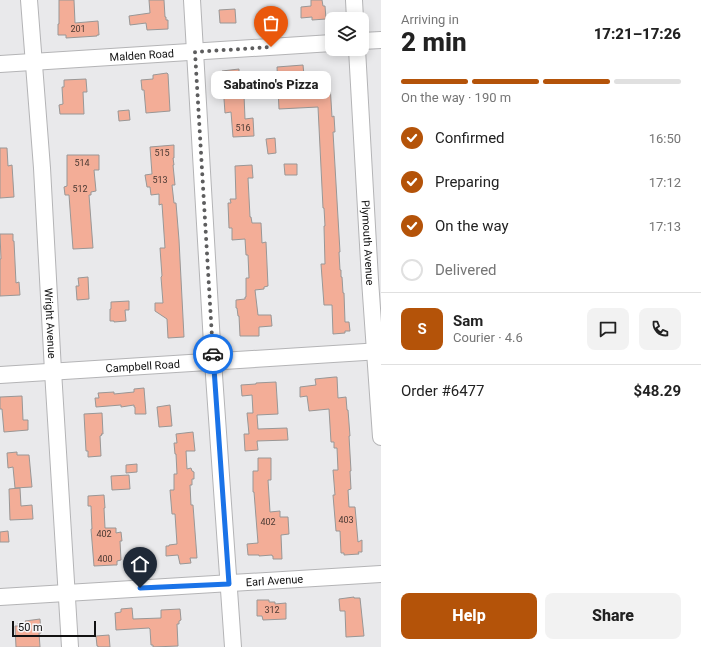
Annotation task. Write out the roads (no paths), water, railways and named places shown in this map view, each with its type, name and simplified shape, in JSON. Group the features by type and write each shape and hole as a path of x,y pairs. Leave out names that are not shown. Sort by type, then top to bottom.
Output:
{"street":[{"name":"Wright Avenue","path":"29,0 42,168 70,647"},
{"path":"192,0 213,361 233,647"},
{"path":"354,0 355,12"},
{"path":"369,41 381,40"},
{"name":"Malden Road","path":"0,64 325,43"},
{"name":"Plymouth Avenue","path":"356,56 370,280 378,351 381,437"},
{"name":"Campbell Road","path":"0,375 378,351"},
{"name":"Earl Avenue","path":"0,597 381,574"}],"place":[{"name":"Sabatino's Pizza","path":"271,47"}]}
